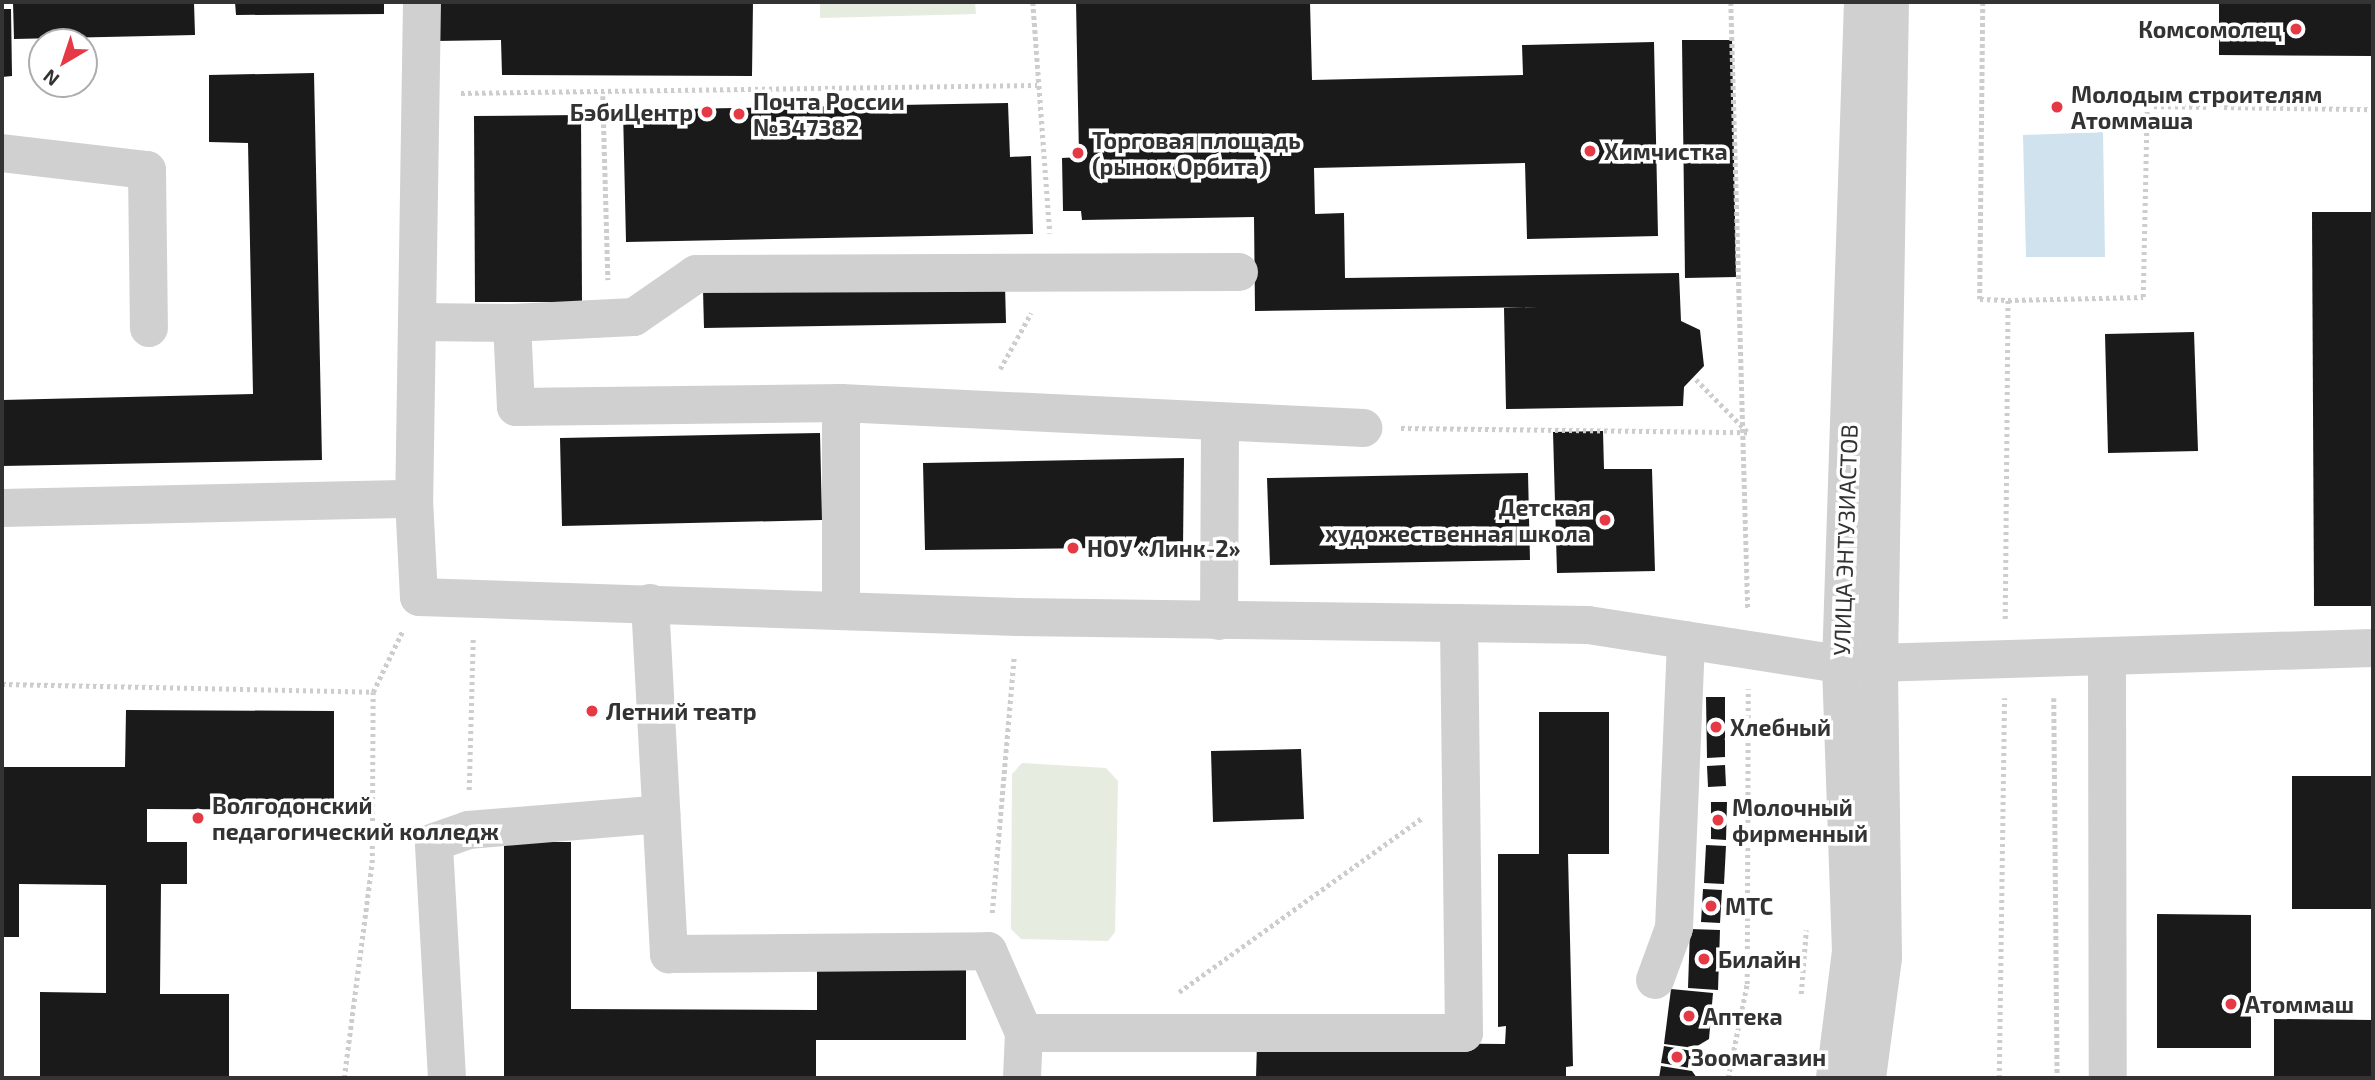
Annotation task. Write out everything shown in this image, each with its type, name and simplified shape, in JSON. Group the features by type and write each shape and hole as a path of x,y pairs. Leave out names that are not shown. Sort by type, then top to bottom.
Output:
{"street":[{"path":"422,2 414,499 419,597 1018,617 1588,625 1841,664 2373,648"},
{"name":"УЛИЦА ЭНТУЗИАСТОВ","path":"1835,1078 1851,952 1841,664 1863,2"},
{"path":"1867,1078 1883,958 1879,664 1890,2"},
{"path":"2,153 147,170 149,328"},
{"path":"417,322 512,323 634,317 696,274 1239,272"},
{"path":"512,323 516,407 841,403 1220,425 1363,428"},
{"path":"841,403 841,609"},
{"path":"1219,621 1220,425"},
{"path":"2,508 414,499"},
{"path":"649,603 669,954 988,951 1024,1033 1022,1078"},
{"path":"1024,1033 1464,1033 1459,623"},
{"path":"1655,980 1674,928 1686,640"},
{"path":"2107,656 2108,1078"},
{"path":"447,1078 434,842 468,830 661,814"}],"path":[{"path":"1028,328 1050,234 1033,2"},
{"path":"1728,1078 1747,984 1749,649 1747,432 1731,2"},
{"path":"1983,2 1980,299 2144,297 2147,106 2373,109"},
{"path":"421,93 603,96 1037,85"},
{"path":"603,96 608,318"},
{"path":"1999,1078 2008,300"},
{"path":"1696,380 1747,432"},
{"path":"1363,428 1747,432"},
{"path":"344,1078 372,863 373,692 419,597"},
{"path":"468,830 474,598"},
{"path":"988,951 1018,617"},
{"path":"2054,659 2057,1078"},
{"path":"2,684 373,692"},
{"path":"1117,1033 1461,790"}],"shaded area":[{"path":"820,2 975,2 976,14 820,18"},
{"path":"1022,763 1106,768 1118,781 1115,932 1108,941 1021,939 1011,929 1012,774"}],"water":[{"path":"2103,132 2105,257 2026,257 2023,135"}],"building":[{"path":"13,2 194,2 195,35 98,37 98,28 28,28 28,39 14,39"},
{"path":"235,2 384,2 384,14 236,15"},
{"path":"436,2 753,2 752,76 502,75 501,40 435,41"},
{"path":"1076,2 1310,2 1312,80 1523,75 1522,45 1654,42 1658,236 1527,239 1525,163 1314,168 1315,214 1344,213 1345,278 1679,273 1681,321 1700,330 1704,366 1684,387 1683,406 1506,409 1504,308 1539,307 1255,311 1254,217 1082,220 1081,211 1063,211 1062,158 1079,157"},
{"name":"Комсомолец","path":"2219,2 2373,2 2373,56 2219,55"},
{"path":"2,9 11,9 12,76 2,77"},
{"path":"1682,40 1732,40 1736,277 1685,278"},
{"path":"314,73 322,460 2,466 2,400 253,394 248,143 209,142 209,75"},
{"path":"1008,103 1010,157 1031,156 1033,234 626,242 623,110"},
{"path":"581,115 582,302 475,302 474,116"},
{"path":"2312,212 2373,212 2373,606 2314,606"},
{"path":"1005,285 1006,323 704,328 703,290"},
{"path":"2194,332 2198,451 2108,453 2105,334"},
{"name":"Детская художественная школа","path":"1603,431 1604,469 1652,469 1655,571 1557,573 1553,432"},
{"path":"820,433 822,520 562,526 560,438"},
{"path":"1184,458 1183,547 925,550 923,463"},
{"path":"1528,473 1530,560 1270,565 1267,478"},
{"name":"Хлебный","path":"1706,697 1725,697 1725,757 1707,758"},
{"path":"126,710 334,711 334,810 147,809 147,842 187,842 187,884 161,884 160,994 229,994 229,1078 40,1078 40,992 106,993 106,885 19,884 19,937 2,937 2,767 125,767"},
{"path":"1539,712 1609,712 1609,854 1568,854 1573,1066 1566,1067 1566,1078 1256,1078 1257,1042 1505,1044 1506,1026 1498,1027 1498,854 1539,854"},
{"path":"1301,749 1304,819 1213,822 1211,751"},
{"path":"1725,765 1726,786 1708,787 1707,766"},
{"path":"2292,776 2373,776 2373,909 2292,909"},
{"name":"Молочный фирменный","path":"1711,802 1727,802 1726,840 1711,839"},
{"path":"504,842 571,842 571,1009 817,1010 817,967 966,967 966,1040 816,1040 816,1078 504,1077"},
{"path":"1706,845 1726,846 1724,884 1704,883"},
{"name":"МТС","path":"1703,889 1722,890 1720,923 1701,922"},
{"path":"2157,914 2251,915 2251,1048 2157,1048"},
{"name":"Билайн","path":"1690,929 1720,930 1718,990 1688,988"},
{"name":"Аптека","path":"1671,989 1713,993 1709,1039 1694,1048 1664,1044"},
{"path":"2274,1019 2373,1020 2373,1078 2274,1078"},
{"name":"Зоомагазин","path":"1664,1046 1692,1051 1690,1068 1661,1063"},
{"path":"1661,1066 1692,1071 1697,1078 1659,1078"}],"place":[{"name":"Комсомолец","path":"2296,29"},
{"name":"Молодым строителям Атоммаша","path":"2057,107"},
{"name":"БэбиЦентр","path":"707,112"},
{"name":"Почта России №347382","path":"739,114"},
{"name":"Химчистка","path":"1590,151"},
{"name":"Торговая площадь (рынок Орбита)","path":"1078,153"},
{"name":"Детская художественная школа","path":"1605,520"},
{"name":"НОУ «Линк-2»","path":"1073,548"},
{"name":"Летний театр","path":"592,711"},
{"name":"Хлебный","path":"1716,727"},
{"name":"Волгодонский педагогический колледж","path":"198,818"},
{"name":"Молочный фирменный","path":"1718,820"},
{"name":"МТС","path":"1711,906"},
{"name":"Билайн","path":"1704,959"},
{"name":"Атоммаш","path":"2231,1004"},
{"name":"Аптека","path":"1689,1016"},
{"name":"Зоомагазин","path":"1677,1057"}]}
